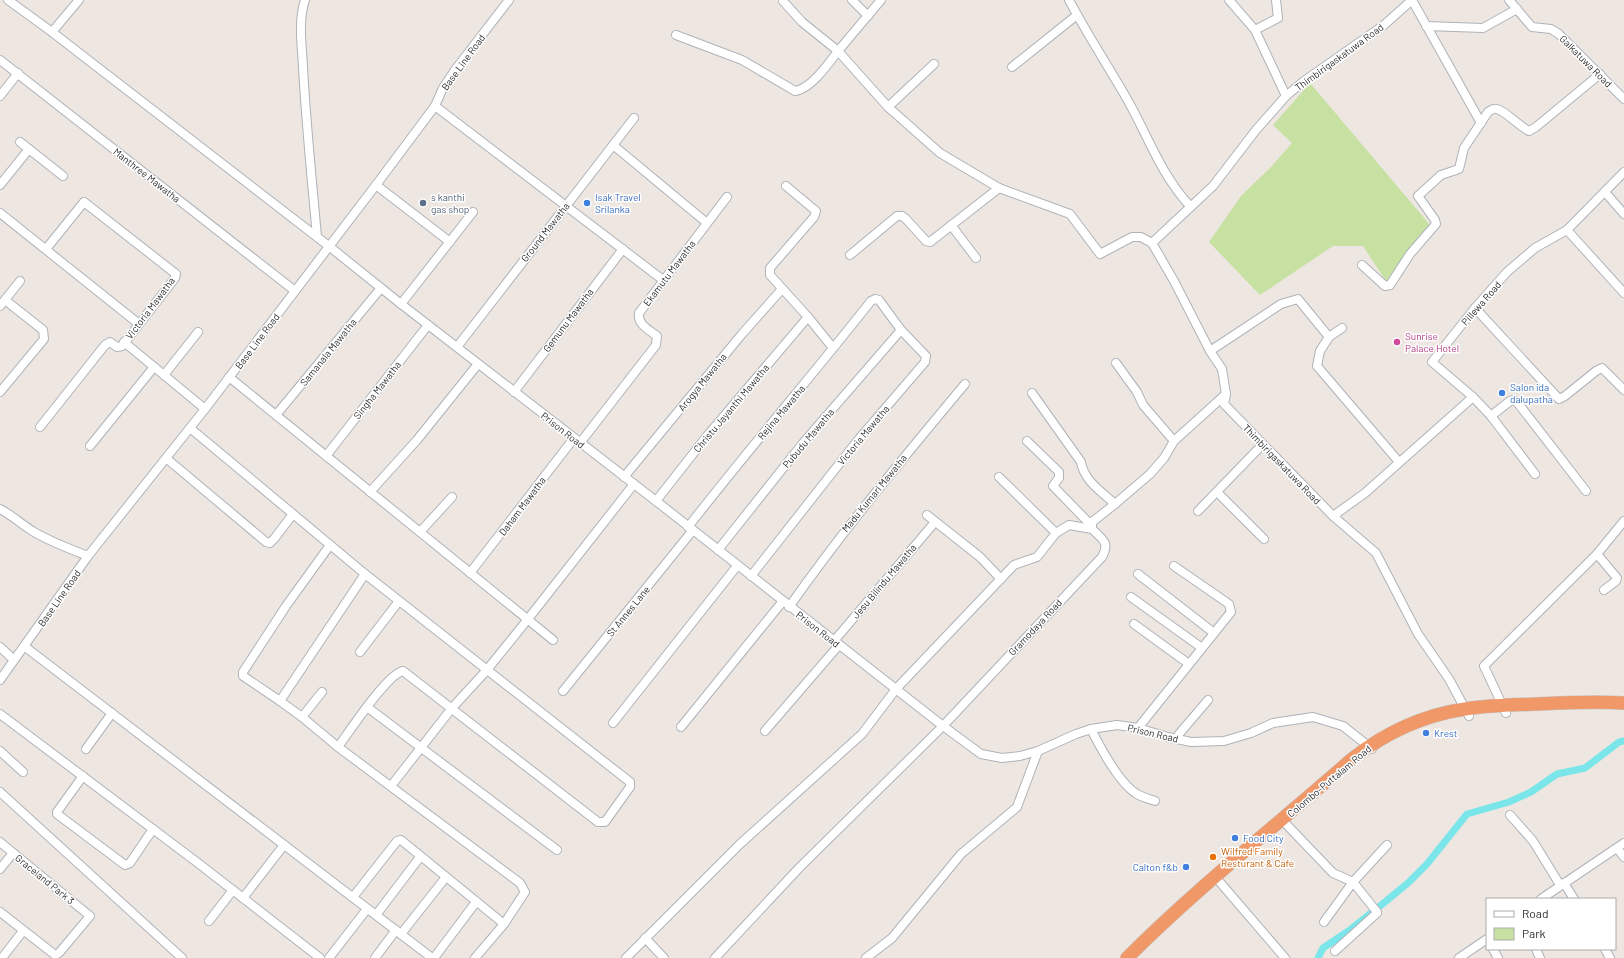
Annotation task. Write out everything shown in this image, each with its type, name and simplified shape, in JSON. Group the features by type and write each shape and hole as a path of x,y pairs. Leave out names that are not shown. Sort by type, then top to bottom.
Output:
{"highway":[{"name":"Colombo-Puttalam Road","path":"1127,958 1216,876 1352,759 1371,749 1425,726 1467,712 1587,702 1624,703"},
{"name":"Colombo-Puttalam Road","path":"1504,710 1624,710"},
{"name":"Colombo-Puttalam Road","path":"1135,958 1218,880 1286,824 1371,749"}],"street":[{"name":"Prison Road","path":"8,0 52,32 330,247 737,566 981,754 1002,758 1020,756 1038,751 1072,735 1091,729 1117,726 1138,728 1191,742 1224,741 1251,733 1273,723 1313,717 1343,726 1371,749"},
{"path":"52,32 80,0"},
{"path":"305,0 303,6 302,32 304,86 317,237"},
{"name":"Base Line Road","path":"0,680 88,556 205,409 294,291 330,247 435,106 443,88 455,70 509,0"},
{"path":"852,0 868,16"},
{"path":"676,35 742,60 796,91 802,90 818,75 881,0"},
{"path":"1068,0 1128,100 1156,158 1181,196 1190,206"},
{"path":"1229,0 1255,30 1286,96"},
{"path":"1255,30 1278,18 1276,0"},
{"path":"1412,0 1481,123"},
{"name":"Thimbirigaskatuwa Road","path":"1412,0 1384,24 1304,81 1286,96 1256,130 1213,186 1152,243 1174,280 1210,351 1222,368 1226,394 1224,404 1333,516 1376,553 1418,634 1449,679 1467,712"},
{"name":"Galkatuwa Road","path":"1509,0 1532,27 1551,29 1559,34 1623,94"},
{"path":"784,1 802,22 838,51 888,107 940,153 999,188 1070,214 1100,254 1132,237 1141,237 1152,243"},
{"path":"1426,26 1483,28 1517,9"},
{"path":"1012,67 1077,15"},
{"name":"Manthree Mawatha","path":"0,60 294,291"},
{"path":"888,107 934,64"},
{"path":"0,96 18,73"},
{"path":"1362,265 1385,286 1390,285 1410,254 1436,224 1435,220 1418,196 1441,176 1459,169 1464,148 1488,112 1493,109 1498,109 1529,131 1536,127 1600,74"},
{"path":"435,106 663,280"},
{"name":"Ground Mawatha","path":"457,347 634,118"},
{"path":"20,142 63,176"},
{"path":"613,145 707,223"},
{"path":"0,185 29,149"},
{"name":"Pillewa Road","path":"1473,397 1432,362 1475,308 1507,272 1535,248 1567,230 1624,172"},
{"path":"376,185 450,242"},
{"path":"786,186 816,211 814,217 770,268 770,275 808,317 833,348"},
{"path":"850,255 897,216 902,216 906,219 926,241 930,242 999,188"},
{"path":"1605,192 1624,214"},
{"name":"Ekamutu Mawatha","path":"577,440 656,345 657,336 641,324 638,317 639,313 727,198"},
{"name":"Victoria Mawatha","path":"46,249 84,202 176,274 175,278 124,342"},
{"path":"401,304 473,212"},
{"path":"0,213 139,324"},
{"path":"951,225 976,258"},
{"path":"1567,230 1624,293"},
{"name":"Gemunu Mawatha","path":"514,392 623,249"},
{"path":"0,392 44,339 43,330 2,303 20,281"},
{"name":"Samanala Mawatha","path":"276,416 381,288"},
{"name":"Arogya Mawatha","path":"624,476 742,334 782,289"},
{"name":"Victoria Mawatha","path":"751,576 858,440 925,362 926,356 901,330 879,300 875,299"},
{"name":"Rejina Mawatha","path":"690,528 726,477 871,301 875,299"},
{"path":"1210,351 1281,304 1298,299 1329,337"},
{"path":"1475,308 1559,399 1602,368 1624,390"},
{"name":"Christu Jayanthi Mawatha","path":"656,501 707,436 808,317"},
{"name":"Singha Mawatha","path":"326,456 428,325"},
{"path":"1342,328 1329,337 1320,351 1317,366 1399,462"},
{"name":"Pubudu Mawatha","path":"718,550 803,443 901,330"},
{"path":"164,375 198,332"},
{"path":"40,427 105,345 110,342 117,347 122,346 124,342 205,409"},
{"path":"1116,363 1137,392 1143,405 1174,441"},
{"path":"370,492 417,440 478,364"},
{"path":"90,446 154,367"},
{"path":"229,377 553,640"},
{"name":"Madu Kumari Mawatha","path":"681,727 786,604 870,498 964,384"},
{"path":"1032,393 1081,462 1082,470 1088,479 1115,504"},
{"path":"626,958 740,844 862,734 896,689 1014,564 1037,557 1056,533 1069,526 1092,527 1092,522 1150,474 1164,458 1174,441 1226,394"},
{"path":"1333,516 1366,494 1399,462 1473,397 1491,416 1535,474"},
{"path":"1491,416 1510,401 1514,400 1517,402 1586,491"},
{"path":"190,428 365,574 630,782 630,787 605,822 598,822 403,671 394,675 367,707 338,747"},
{"name":"Daham Mawatha","path":"470,573 577,440"},
{"name":"Gramodaya Road","path":"943,726 1102,558 1106,549 1105,541 1053,486 1058,478 1059,472 1027,441"},
{"path":"1198,511 1263,444"},
{"path":"166,458 266,542 270,542 274,539 292,514"},
{"path":"999,477 1056,533"},
{"path":"391,786 452,708 528,619 634,484"},
{"path":"1216,492 1264,539"},
{"path":"420,532 452,497"},
{"path":"0,509 33,531 58,544 88,556"},
{"path":"927,515 980,557 1001,578"},
{"path":"1504,710 1484,666 1597,554 1624,521"},
{"name":"Jesu Bilindu Mawatha","path":"765,731 935,522"},
{"name":"St Annes Lane","path":"563,691 690,528"},
{"path":"330,545 286,606 243,672 243,676 302,717 338,747 520,883 524,892 504,924 475,958"},
{"path":"1597,554 1617,578 1616,581 1604,590"},
{"path":"612,723 737,566"},
{"path":"1138,728 1231,612 1229,604 1174,566"},
{"path":"280,701 365,574"},
{"path":"1138,574 1214,633"},
{"path":"1131,597 1202,648"},
{"path":"360,652 399,601"},
{"path":"1134,624 1189,664"},
{"path":"24,646 399,932 429,957 476,902"},
{"path":"0,647 14,660"},
{"path":"302,717 322,692"},
{"path":"1177,739 1179,734 1208,700"},
{"path":"367,707 557,850"},
{"path":"86,749 112,713"},
{"path":"0,714 153,829 320,958"},
{"path":"715,958 800,867 943,726"},
{"path":"1091,729 1100,749 1126,785 1137,794 1155,801"},
{"path":"0,751 23,772"},
{"path":"866,958 892,938 961,854 1017,807 1038,751"},
{"path":"83,776 67,796 57,814 125,865 130,863 153,829"},
{"path":"0,792 182,958"},
{"path":"1510,815 1533,841 1573,898"},
{"path":"1286,824 1333,873 1353,882 1377,912 1335,951"},
{"path":"353,897 397,841 401,840 504,924"},
{"name":"Graceland Park 3","path":"0,842 90,916 59,953 55,955 23,931"},
{"path":"243,898 284,845"},
{"path":"1324,922 1353,882 1387,845"},
{"path":"1542,898 1621,845 1624,857"},
{"path":"0,869 13,853"},
{"path":"376,915 420,857"},
{"path":"375,958 446,877"},
{"path":"1218,880 1285,958"},
{"path":"209,921 233,890"},
{"path":"329,958 367,909"},
{"path":"0,912 23,931 2,958"},
{"path":"645,938 664,958"},
{"path":"1459,958 1486,940"}],"green space":[{"path":"1310,83 1430,225 1386,281 1363,246 1333,246 1260,295 1209,242 1241,196 1272,166 1292,143 1273,125"}],"waterway":[{"path":"1380,906 1408,883 1427,864 1467,814 1509,802 1531,792 1557,774 1585,768 1619,742 1624,741"},
{"path":"1318,958 1323,948 1350,930 1371,913"}],"place":[{"name":"s kanthi gas shop","path":"423,203"},
{"name":"Isak Travel Srilanka","path":"587,203"},
{"name":"Sunrise Palace Hotel","path":"1397,342"},
{"name":"Salon ida dalupatha","path":"1502,393"},
{"name":"Krest","path":"1426,733"},
{"name":"Food City","path":"1235,838"},
{"name":"Wilfred Family Resturant & Cafe","path":"1213,857"},
{"name":"Calton f&b","path":"1186,867"}]}
